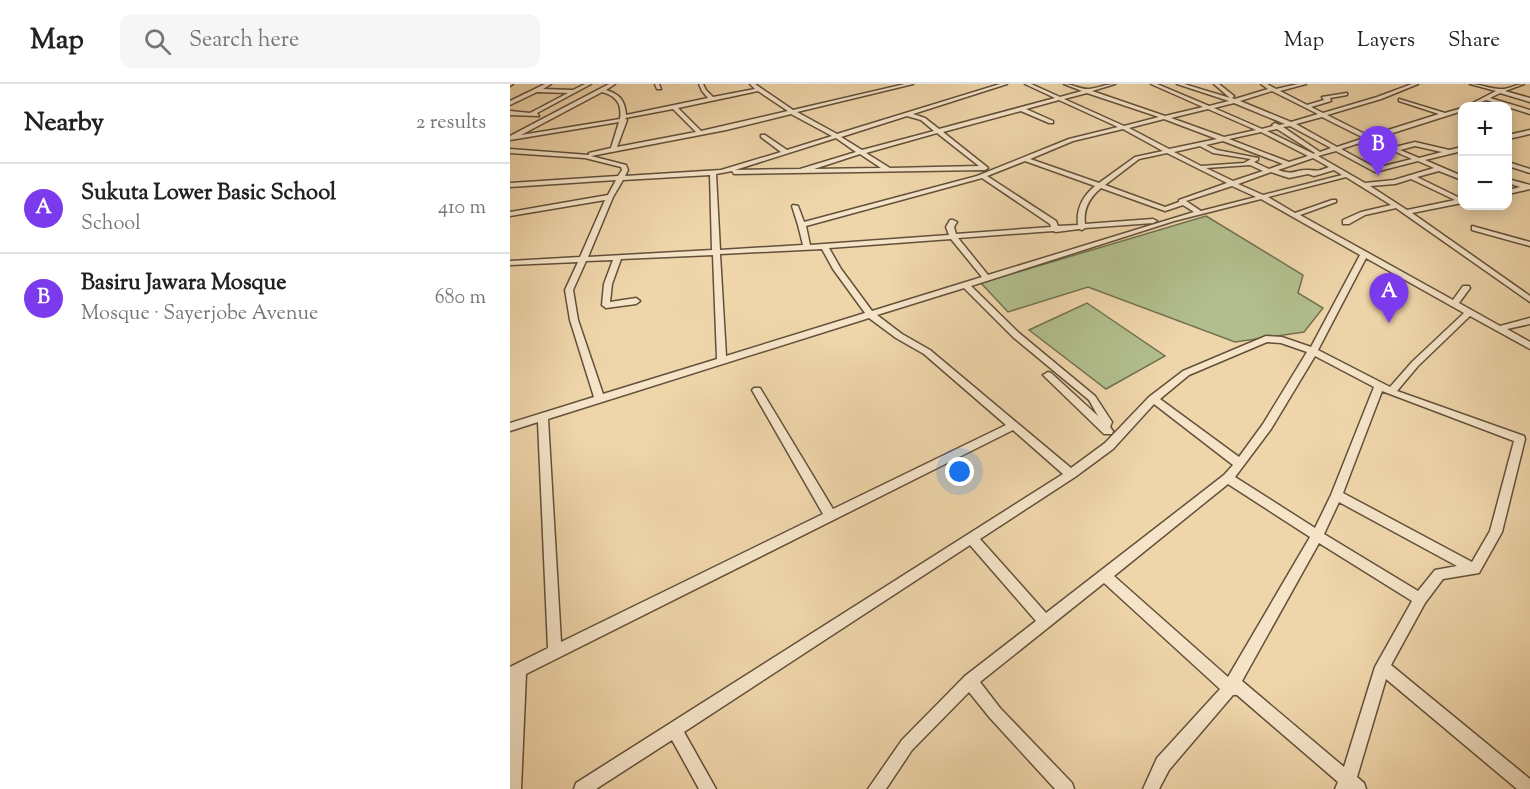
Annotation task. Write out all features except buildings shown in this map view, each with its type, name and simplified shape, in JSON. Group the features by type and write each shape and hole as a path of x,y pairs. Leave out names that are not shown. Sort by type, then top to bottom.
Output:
{"street":[{"path":"510,103 549,84"},
{"path":"532,114 588,84"},
{"path":"510,135 613,84"},
{"path":"701,84 712,99"},
{"path":"752,84 792,112 836,136 889,170"},
{"path":"886,84 896,88"},
{"path":"585,156 700,133 911,84"},
{"path":"717,173 1005,84"},
{"path":"1028,84 1123,127 1200,168 1264,198 1530,346"},
{"path":"1066,84 1225,138 1289,164"},
{"path":"797,172 939,131 1088,93 1113,84"},
{"path":"1153,84 1258,130 1348,175 1407,212 1530,300"},
{"path":"1179,84 1235,101 1291,124 1400,180"},
{"path":"1216,84 1235,101"},
{"path":"1263,84 1368,138 1458,175"},
{"path":"802,225 986,171 1062,143 1304,84"},
{"path":"1082,228 1080,214 1085,199 1098,186 1137,158 1291,124 1416,84"},
{"path":"1472,84 1530,100"},
{"path":"1478,102 1522,84"},
{"path":"510,135 624,118 760,89"},
{"path":"1305,107 1329,100 1324,98 1345,94 1335,89"},
{"path":"537,90 573,92"},
{"path":"602,90 612,91 619,97 624,118 613,151"},
{"path":"1486,98 1530,112"},
{"path":"1401,100 1446,115"},
{"path":"1319,104 1328,107 1351,102"},
{"path":"1247,106 1321,155"},
{"path":"674,107 700,133"},
{"path":"1022,109 1051,122"},
{"path":"1200,213 1181,201 1270,170 1458,110"},
{"path":"510,113 552,116"},
{"path":"905,114 923,119 939,131 1053,223 1056,230"},
{"path":"1512,136 1530,132"},
{"path":"763,136 787,153"},
{"path":"1200,144 1216,152 1241,154 1270,170 1294,176 1308,172 1314,174 1334,168"},
{"path":"1395,149 1415,144 1449,152"},
{"path":"1377,170 1458,150"},
{"path":"510,151 585,156 624,166 625,170 619,177 569,290 574,320 600,399"},
{"path":"1200,168 1212,165 1223,168 1251,160 1263,153"},
{"path":"1023,158 1165,209 1184,203"},
{"path":"1518,167 1530,161"},
{"path":"1512,165 1530,171"},
{"path":"1363,185 1400,180 1441,168"},
{"path":"510,185 717,173 986,171"},
{"path":"717,173 716,299 722,360"},
{"path":"510,427 1172,220 1348,175"},
{"path":"1411,177 1458,199"},
{"path":"1512,182 1529,188"},
{"path":"1512,191 1529,188"},
{"path":"510,214 610,197"},
{"path":"1295,215 1334,201"},
{"path":"1407,212 1458,202"},
{"path":"795,206 807,248"},
{"path":"1346,222 1364,213 1398,206"},
{"path":"510,263 825,247 1172,220"},
{"path":"953,222 950,227 953,237 986,277"},
{"path":"1475,228 1530,244"},
{"path":"825,247 837,269 870,314 927,352 1071,474"},
{"path":"876,789 906,745 970,681 1228,477 1240,464 1275,415 1313,351 1345,296 1365,253"},
{"path":"618,258 608,284 606,305 636,301"},
{"path":"965,284 1016,334 1092,398 1107,422 1105,428"},
{"path":"1454,304 1466,288"},
{"path":"1151,789 1163,764 1230,688 1318,535 1385,389 1415,364 1469,312"},
{"path":"1498,329 1530,321"},
{"path":"582,789 1071,474 1109,446 1153,399 1186,373 1266,339 1282,340 1313,351 1385,389 1525,438 1496,532 1475,569"},
{"path":"1048,375 1115,437"},
{"path":"757,390 830,515"},
{"path":"1153,399 1240,464"},
{"path":"543,417 555,651"},
{"path":"513,789 515,672 1012,426"},
{"path":"1228,477 1347,555 1420,599"},
{"path":"1337,495 1475,569"},
{"path":"971,538 1045,622"},
{"path":"1104,574 1230,688 1240,688 1350,786 1382,667 1420,599 1439,574 1475,569"},
{"path":"1382,667 1530,789"},
{"path":"970,681 995,713 1066,789"},
{"path":"675,730 708,789"}],"green space":[{"path":"1206,216 1303,275 1298,293 1323,308 1304,332 1235,342 1088,287 1008,312 981,283"},
{"path":"1087,303 1165,356 1106,389 1029,330"}],"place":[{"name":"Basiru Jawara Mosque","path":"1378,176"},
{"name":"Sukuta Lower Basic School","path":"1389,323"}]}
